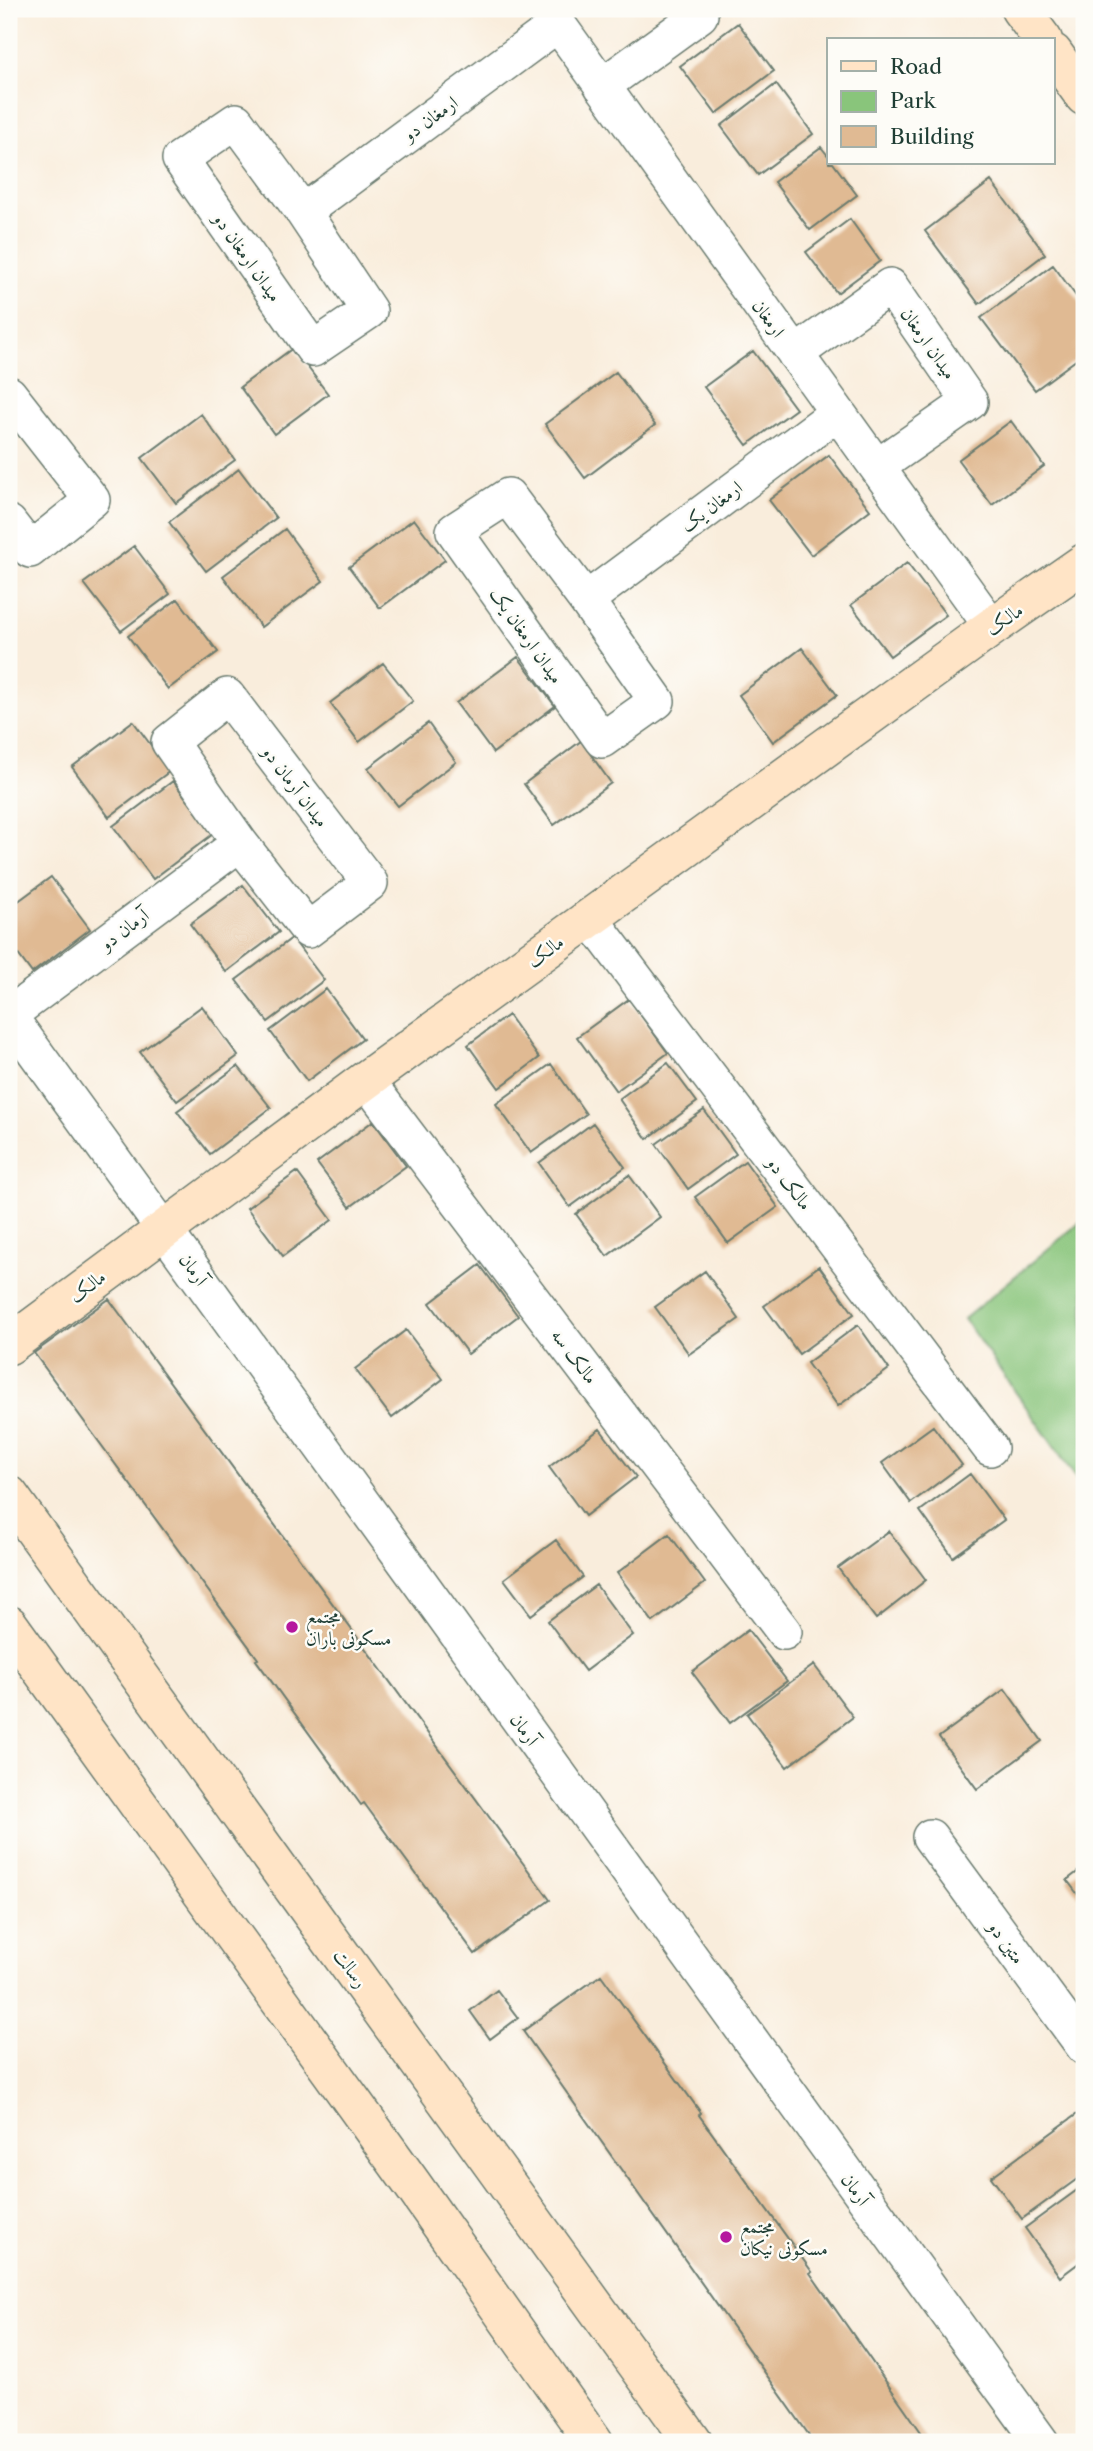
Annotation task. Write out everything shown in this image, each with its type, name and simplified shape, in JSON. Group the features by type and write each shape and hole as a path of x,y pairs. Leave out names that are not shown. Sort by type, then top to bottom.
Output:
{"street":[{"path":"602,86 700,15 695,9"},
{"path":"1020,9 1042,38"},
{"name":"ارمغان","path":"552,16 992,627"},
{"name":"ارمغان دو","path":"303,212 552,16"},
{"path":"1054,54 1084,96"},
{"name":"میدان ارمغان دو","path":"236,121 303,212 369,311 313,349 180,159 236,121"},
{"name":"میدان ارمغان","path":"795,354 890,286 970,402 877,467"},
{"path":"9,394 92,500 30,550 9,523"},
{"name":"ارمغان یک","path":"586,600 837,413"},
{"name":"میدان ارمغان یک","path":"508,496 586,600 657,701 602,740 454,531 508,496"},
{"name":"مالک","path":"9,1345 366,1080 1084,563"},
{"name":"میدان آرمان دو","path":"227,696 370,883 308,930 240,843 169,741 227,696"},
{"name":"آرمان دو","path":"9,1016 240,843"},
{"name":"مالک دو","path":"590,918 989,1448"},
{"name":"آرمان","path":"9,1016 1041,2442"},
{"name":"مالک سه","path":"366,1080 784,1632"},
{"name":"رسالت","path":"9,1495 693,2442"},
{"path":"9,1625 594,2442"},
{"name":"متین دو","path":"930,1837 1084,2047"}],"green space":[{"path":"1084,1219 1084,1489 964,1319"}],"building":[{"path":"738,23 774,71 716,114 680,66"},
{"path":"776,84 813,134 758,175 721,126"},
{"path":"821,147 827,154 827,164 834,164 857,195 810,230 774,182"},
{"path":"991,181 1045,254 979,304 925,231"},
{"path":"850,219 880,261 837,293 806,252"},
{"path":"1053,265 1084,307 1084,354 1035,390 981,318"},
{"path":"293,348 328,394 274,434 240,387"},
{"path":"753,351 796,409 747,445 704,387"},
{"path":"616,372 655,425 585,478 545,424"},
{"path":"201,414 235,460 176,503 142,458"},
{"path":"1011,421 1044,466 992,505 958,460"},
{"path":"829,455 870,510 811,555 769,500"},
{"path":"239,469 276,518 206,571 169,522"},
{"path":"414,519 445,560 380,608 349,567"},
{"path":"285,529 323,581 261,627 223,576"},
{"path":"134,546 170,594 121,631 84,583"},
{"path":"907,563 946,615 890,656 851,605"},
{"path":"178,599 218,652 168,689 128,636"},
{"path":"802,648 837,695 773,742 739,695"},
{"path":"518,657 555,706 493,753 456,703"},
{"path":"383,663 413,701 359,742 330,703"},
{"path":"133,721 170,771 109,817 72,767"},
{"path":"428,723 456,762 398,806 368,768"},
{"path":"581,741 611,783 554,825 524,784"},
{"path":"173,781 213,834 153,879 113,826"},
{"path":"51,877 90,929 32,973 9,942 9,908"},
{"path":"243,885 279,932 226,972 190,924"},
{"path":"292,938 324,980 268,1022 236,980"},
{"path":"326,989 363,1039 307,1081 270,1031"},
{"path":"629,999 668,1053 616,1091 577,1037"},
{"path":"202,1006 238,1056 177,1101 140,1052"},
{"path":"508,1015 539,1058 499,1088 468,1045"},
{"path":"668,1063 697,1102 647,1139 619,1099"},
{"path":"551,1064 586,1114 531,1153 496,1104"},
{"path":"238,1066 271,1108 210,1154 177,1111"},
{"path":"704,1110 736,1154 688,1189 656,1144"},
{"path":"373,1121 406,1166 350,1207 317,1163"},
{"path":"593,1123 625,1167 570,1207 539,1163"},
{"path":"745,1161 778,1207 728,1243 695,1197"},
{"path":"297,1172 332,1220 283,1256 247,1208"},
{"path":"629,1175 660,1217 607,1256 576,1214"},
{"path":"480,1265 518,1316 468,1354 430,1303"},
{"path":"819,1266 854,1314 799,1354 764,1306"},
{"path":"705,1271 739,1319 689,1354 655,1307"},
{"name":"مجتمع مسکونی باران","path":"109,1299 550,1900 475,1954 364,1803 361,1805 256,1660 258,1659 34,1353"},
{"path":"858,1325 889,1369 838,1406 807,1363"},
{"path":"406,1330 443,1379 392,1418 355,1369"},
{"path":"933,1426 962,1465 911,1503 882,1463"},
{"path":"600,1429 636,1477 585,1516 549,1467"},
{"path":"970,1474 1004,1520 953,1557 920,1511"},
{"path":"889,1531 926,1580 876,1619 838,1568"},
{"path":"669,1534 705,1583 653,1622 617,1573"},
{"path":"556,1540 583,1577 531,1615 504,1579"},
{"path":"596,1585 633,1635 585,1671 548,1621"},
{"path":"748,1630 787,1681 730,1723 692,1672"},
{"path":"814,1665 853,1717 787,1767 747,1714"},
{"path":"1005,1689 1042,1741 977,1789 939,1737"},
{"path":"1084,1867 1084,1903 1067,1880"},
{"name":"مجتمع مسکونی نیکان","path":"601,1975 701,2113 699,2115 812,2272 810,2273 928,2442 814,2442 523,2031"},
{"path":"497,1990 518,2018 490,2039 470,2011"},
{"path":"1084,2109 1084,2174 1022,2219 991,2177"},
{"path":"1084,2185 1084,2259 1060,2277 1025,2228"}],"place":[{"name":"مجتمع مسکونی باران","path":"292,1627"},
{"name":"مجتمع مسکونی نیکان","path":"726,2237"}]}
